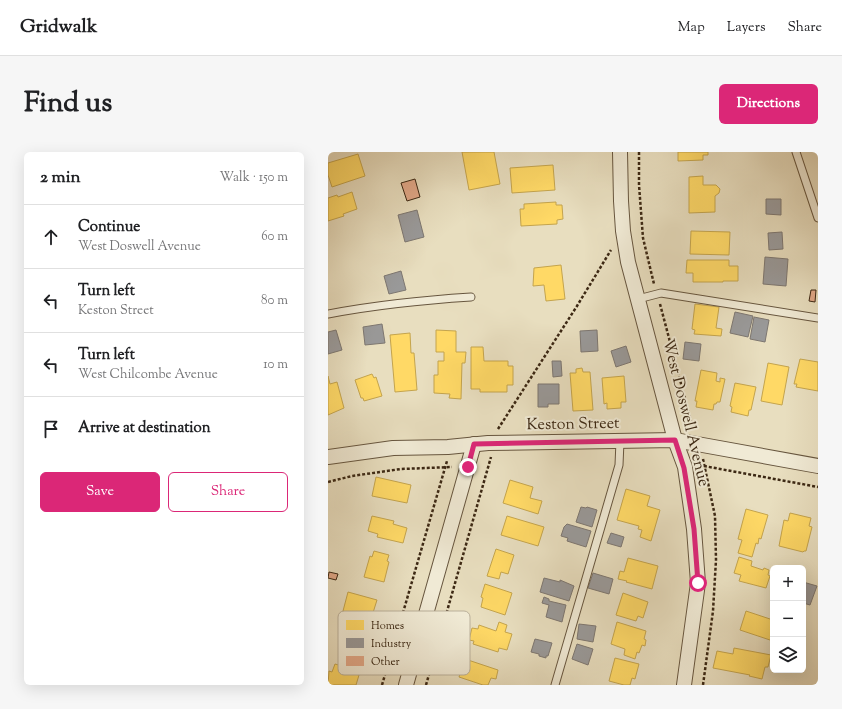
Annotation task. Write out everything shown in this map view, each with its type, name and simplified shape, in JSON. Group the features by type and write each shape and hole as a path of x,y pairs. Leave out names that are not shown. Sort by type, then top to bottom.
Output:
{"street":[{"name":"West Doswell Avenue","path":"620,152 623,231 628,262 675,440 684,468 694,529 698,583 684,685"},
{"name":"Keston Street","path":"328,457 393,448 448,447 494,443 675,440 818,466"},
{"path":"427,611 474,444"},
{"path":"406,685 409,675"}],"lane":[{"path":"796,152 818,218"},
{"path":"638,299 661,293 818,318"},
{"path":"328,314 369,306 471,297"},
{"path":"555,685 619,465 620,441"}],"path":[{"path":"447,611 499,427 577,306 623,231"},
{"path":"403,611 447,460"},
{"path":"696,467 704,466 818,487"},
{"path":"328,482 352,476 400,469 452,467"},
{"path":"382,685 385,675"},
{"path":"426,685 429,675"}],"building: Homes":[{"path":"462,152 494,152 500,184 469,190"},
{"path":"678,152 708,152 708,155 703,155 703,160 678,161"},
{"path":"358,154 365,176 332,187 328,175 328,163"},
{"path":"553,165 555,190 512,193 510,168"},
{"path":"703,176 703,185 716,185 720,189 719,193 715,196 715,212 689,213 689,177"},
{"path":"352,192 357,209 343,214 344,216 328,221 328,198 337,195 338,197"},
{"path":"556,202 556,205 562,205 563,219 557,220 557,224 521,226 520,209 524,209 524,204"},
{"path":"691,231 730,232 729,255 690,254"},
{"path":"687,260 729,260 729,266 738,266 738,281 693,282 693,273 686,273"},
{"path":"561,265 565,299 546,301 544,285 533,286 534,268"},
{"path":"695,304 719,307 716,328 722,329 721,336 694,334 695,330 692,329"},
{"path":"436,330 456,331 456,352 466,352 465,363 462,363 461,399 449,398 450,394 434,393 434,375 438,375 438,361 444,361 444,352 436,352"},
{"path":"410,333 411,353 414,353 417,390 395,392 390,335"},
{"path":"471,347 483,347 484,361 508,361 508,366 513,366 513,385 507,385 507,392 480,392 480,389 471,389"},
{"path":"800,359 818,362 818,391 796,387 797,384 794,384"},
{"path":"768,363 789,367 782,405 761,401"},
{"path":"582,368 583,372 590,372 593,410 573,411 570,373 576,373 576,369"},
{"path":"701,370 717,373 716,381 720,382 720,378 725,379 720,402 714,404 713,410 696,407 697,401 695,401"},
{"path":"372,374 374,378 376,377 382,396 364,401 363,398 361,398 355,380"},
{"path":"328,376 330,384 337,382 344,408 328,415"},
{"path":"624,376 626,402 621,402 621,408 607,409 607,403 604,404 602,378"},
{"path":"735,383 756,387 751,410 749,410 748,416 731,412 732,407 730,406"},
{"path":"376,477 411,485 407,503 372,496"},
{"path":"510,480 533,487 530,498 542,501 538,514 503,503"},
{"path":"626,489 650,496 647,506 660,510 651,541 640,537 642,530 638,529 639,526 617,520"},
{"path":"746,509 768,515 761,539 759,538 758,544 756,543 752,557 738,553 742,540 738,539"},
{"path":"790,513 811,518 809,526 812,527 806,551 803,552 779,546 784,520 788,521"},
{"path":"372,516 394,521 393,524 407,528 403,543 377,537 378,534 368,531"},
{"path":"507,516 544,527 538,546 501,535"},
{"path":"496,549 514,555 508,574 501,572 499,579 487,576"},
{"path":"374,551 389,555 387,561 389,562 384,582 364,577 370,556 372,557"},
{"path":"739,557 752,561 751,566 763,570 764,568 769,570 768,575 770,576 766,588 739,581 741,575 734,573"},
{"path":"628,558 658,566 652,589 618,579 620,571 624,572"},
{"path":"485,584 512,593 505,615 481,607 483,598 481,597"},
{"path":"348,592 377,600 374,611 343,611"},
{"path":"623,593 648,602 643,618 638,616 636,621 616,615"},
{"path":"746,611 770,619 770,640 740,630"},
{"path":"499,622 507,625 505,632 512,634 507,650 499,648 498,652 473,644 474,641 470,640 472,628 478,629 479,625 496,631"},
{"path":"617,622 646,631 644,639 646,640 645,646 642,645 639,653 637,652 635,659 624,655 625,649 611,644"},
{"path":"734,648 770,655 768,667 765,667 762,679 749,676 750,675 713,668 717,651 733,654"},
{"path":"615,658 639,664 635,679 632,678 630,685 609,681"},
{"path":"470,661 498,670 496,679 491,678 488,685 483,685 459,677 460,675 470,675"},
{"path":"335,664 338,665 338,675 359,675 356,685 328,685 329,671 332,672"}],"building: Industry":[{"path":"766,199 781,199 781,215 766,214"},
{"path":"417,210 424,237 405,242 398,215"},
{"path":"782,232 783,249 769,250 768,233"},
{"path":"765,257 788,259 786,286 763,284"},
{"path":"401,271 406,290 389,294 384,276"},
{"path":"735,312 753,316 748,337 730,333"},
{"path":"754,317 769,320 765,342 750,339"},
{"path":"382,324 385,343 365,345 363,327"},
{"path":"336,330 342,350 328,354 328,332"},
{"path":"597,330 598,351 581,352 580,331"},
{"path":"685,342 701,344 699,361 683,359"},
{"path":"626,346 631,362 616,367 611,351"},
{"path":"552,361 561,361 562,376 553,377"},
{"path":"538,384 559,384 559,404 548,404 548,407 538,407"},
{"path":"581,507 597,510 592,527 576,522"},
{"path":"567,524 591,531 586,547 567,541 568,538 561,536 564,527"},
{"path":"611,533 624,537 621,547 607,543"},
{"path":"593,573 613,579 609,594 588,588"},
{"path":"544,578 560,582 560,580 574,586 569,601 540,592"},
{"path":"806,583 817,586 810,605 806,604"},
{"path":"544,597 549,599 549,601 566,605 562,622 546,617 549,605 542,603"},
{"path":"579,624 596,626 593,642 577,639"},
{"path":"535,639 552,643 546,658 531,652"},
{"path":"577,644 593,649 588,665 572,659"}],"building: Other":[{"path":"415,179 420,197 407,201 401,183"},
{"path":"811,290 816,290 815,302 809,301"},
{"path":"329,572 338,574 336,580 328,578"}],"route":[{"path":"468,467 474,444 675,440 684,468 694,529 698,583"}]}
